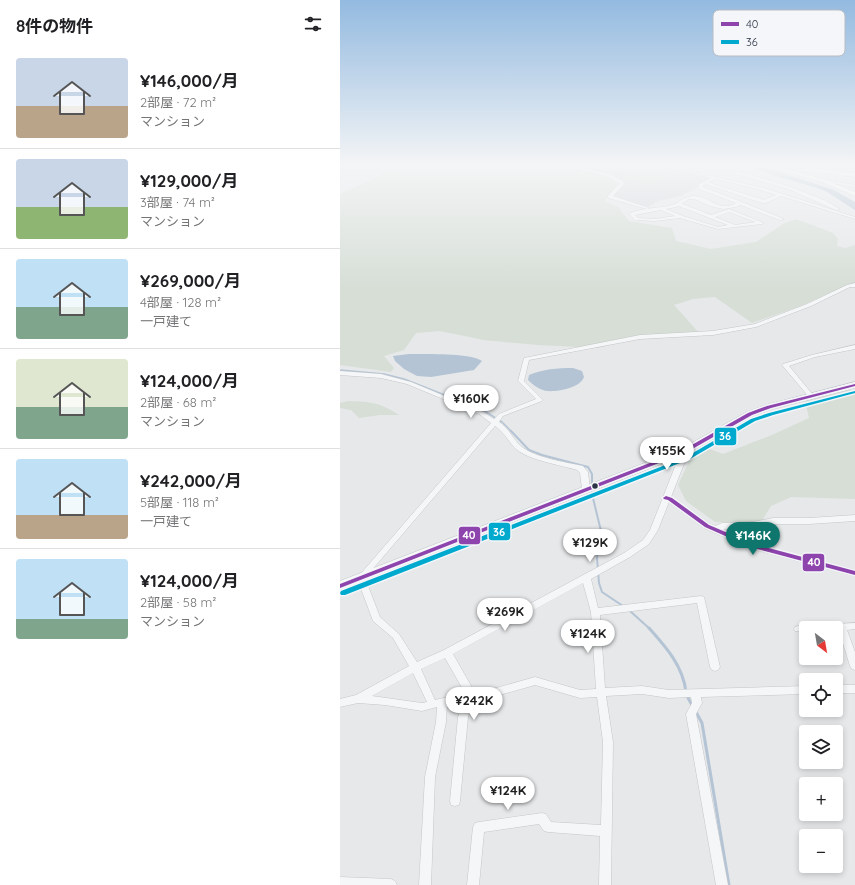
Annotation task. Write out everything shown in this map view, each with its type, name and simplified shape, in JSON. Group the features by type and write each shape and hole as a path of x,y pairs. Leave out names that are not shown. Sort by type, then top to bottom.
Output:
{"main road":[{"path":"340,586 685,451 750,414 769,407 855,385"}],"street":[{"path":"641,206 647,208"},
{"path":"671,206 632,214 636,219 655,220 681,217"},
{"path":"684,206 735,227"},
{"path":"718,206 730,208 733,206"},
{"path":"749,206 782,219"},
{"path":"817,206 855,218"},
{"path":"833,206 844,212 846,215"},
{"path":"663,209 681,217 718,228 762,223 742,215 726,211 711,217"},
{"path":"736,218 742,215"},
{"path":"724,222 730,220"},
{"path":"425,885 430,777 441,722 438,704 396,636 382,626 376,619 361,578 501,414 540,400 521,381 526,359 640,337 713,333 756,325 809,305 849,286 855,285"},
{"path":"811,396 785,365 814,356 855,347"},
{"path":"340,373 381,376 409,383 481,413 502,427 519,448 530,455 580,468 584,472 586,489"},
{"path":"358,699 415,667 447,653 627,555 646,542 654,530 685,451"},
{"path":"666,498 670,499 715,530 752,546 855,572"},
{"path":"715,530 722,526 753,525 773,521 809,521 855,518"},
{"path":"586,577 595,612 601,694 608,742 606,885"},
{"path":"595,612 702,599 715,667"},
{"path":"843,627 855,626"},
{"path":"843,630 855,666"},
{"path":"447,653 471,695 463,718 455,801"},
{"path":"340,703 358,699 385,701 422,707 471,695 489,694 535,681 580,694 601,694 642,690 669,694 799,690"},
{"path":"843,689 855,689"},
{"path":"695,693 697,703 691,714 722,885"},
{"path":"473,885 479,827 542,818 548,827 607,831"},
{"path":"340,883 391,885"}],"shaded area":[{"path":"340,206 616,206 629,221 672,228 676,241 711,249 756,242 783,224 796,219 833,233 838,239 837,246 845,248 855,245 855,284 846,286 798,307 752,323 715,297 693,299 674,305 699,333 636,338 598,348 538,345 484,340 440,331 416,333 404,350 384,356 394,368 391,372 340,365"},
{"path":"849,390 855,391 855,499 791,497 771,506 761,522 715,522 686,501 678,485 690,459 704,447 723,454 772,435 809,418 805,401"},
{"path":"348,401 380,405 399,415 380,415 359,418 351,410 340,408 340,403"}],"water":[{"path":"849,206 855,206 855,210"},
{"path":"409,354 459,355 477,358 482,361 474,370 431,377 417,376 404,369 395,361 393,356"},
{"path":"573,368 582,371 584,377 582,381 573,387 557,391 547,391 537,387 528,380 529,375 540,371"}],"waterway":[{"path":"340,370 384,374 404,379 483,410 502,422 511,431"},
{"path":"511,431 529,450 542,455 588,467 592,474 592,486"},
{"path":"591,490 601,531 597,558 599,583 602,592 623,606"},
{"path":"630,611 649,628"},
{"path":"649,628 673,657 681,674 686,692"},
{"path":"687,696 693,707"},
{"path":"696,712 702,723 729,885"}],"transit line":[{"name":"40","path":"340,586 685,451 750,414 769,407 855,385"},
{"name":"36","path":"343,593 688,458 753,420 855,392"},
{"name":"40","path":"666,498 670,499 707,526 752,546 855,573"}]}
